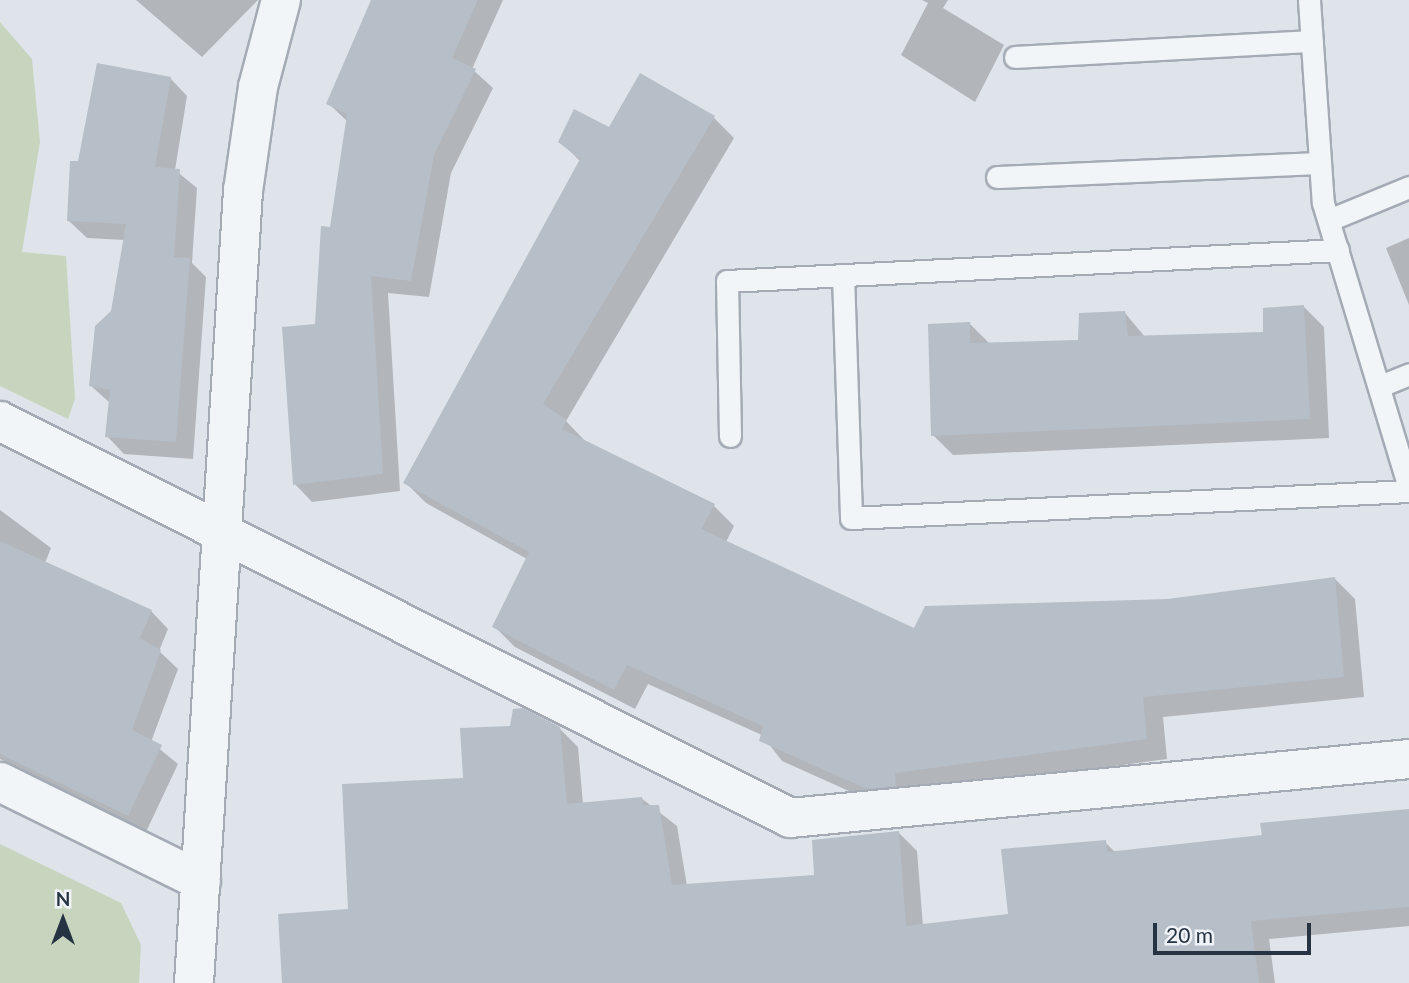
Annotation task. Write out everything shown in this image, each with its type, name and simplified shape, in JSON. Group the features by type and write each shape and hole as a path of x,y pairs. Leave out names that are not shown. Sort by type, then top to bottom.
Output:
{"street":[{"path":"194,983 243,191 257,87 281,0"},
{"path":"0,421 220,530 604,730 790,818 1409,759"},
{"path":"0,782 201,881"}],"lane":[{"path":"843,275 851,518 1409,489 1329,220 1320,163 1309,0"},
{"path":"1015,57 1312,41"},
{"path":"997,177 1320,163"},
{"path":"1329,220 1409,187"},
{"path":"730,436 727,281 1338,250"},
{"path":"1380,386 1409,374"}],"green space":[{"path":"0,22 32,59 40,142 22,252 66,256 75,399 68,419 0,386"},
{"path":"0,844 121,903 141,945 139,983 0,983"}],"building":[{"path":"371,0 478,0 452,58 476,69 434,155 411,281 371,276 383,474 293,485 282,327 315,324 321,226 330,227 347,114 326,104"},
{"path":"97,63 171,77 155,167 180,169 174,257 190,258 176,442 105,437 110,390 89,386 95,326 111,311 126,224 67,221 70,161 78,161"},
{"path":"640,73 715,116 543,404 567,420 562,429 715,504 701,529 914,628 925,606 1168,599 1335,577 1344,677 1143,697 1147,739 895,773 896,786 867,789 759,741 763,726 627,665 614,690 492,627 529,552 403,483 580,159 558,142 574,109 609,127"},
{"path":"1304,305 1310,419 931,436 928,324 970,322 970,343 1078,340 1079,313 1125,311 1128,336 1263,332 1263,308"},
{"path":"0,541 152,610 140,638 161,650 132,730 162,745 128,816 0,754"},
{"path":"523,708 560,727 567,804 642,797 643,805 659,805 672,885 814,875 812,840 899,831 906,926 1008,914 1001,849 1106,840 1107,852 1262,835 1260,823 1409,809 1409,907 1251,921 1259,983 282,983 278,914 348,909 342,784 463,778 460,728 510,726 513,709"}]}
